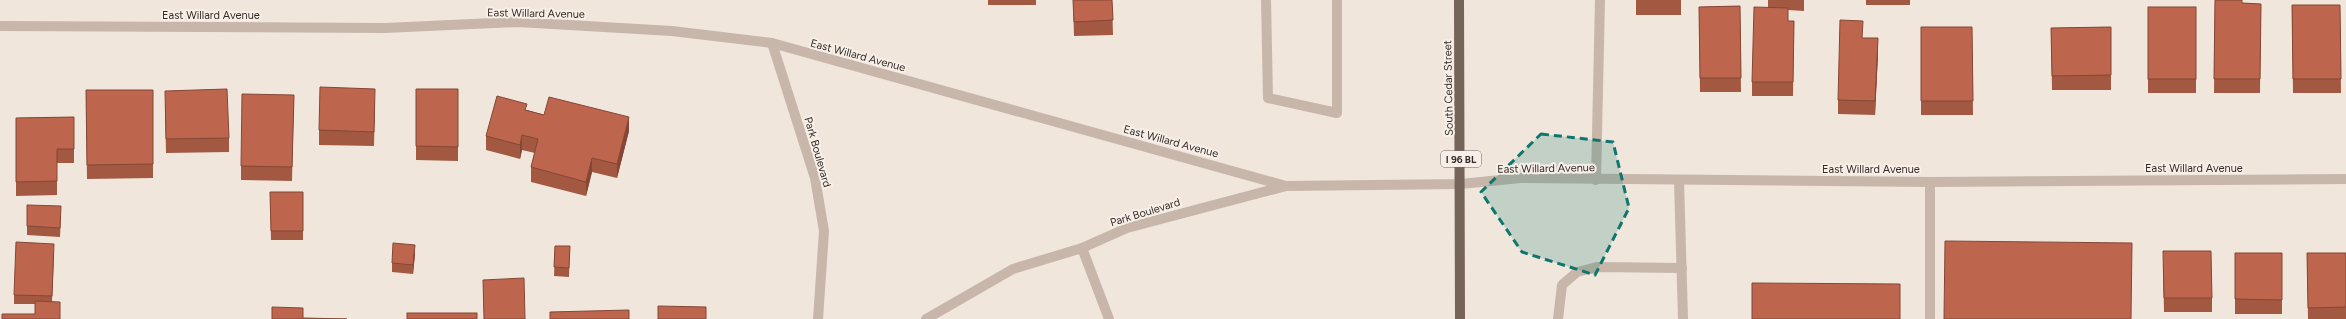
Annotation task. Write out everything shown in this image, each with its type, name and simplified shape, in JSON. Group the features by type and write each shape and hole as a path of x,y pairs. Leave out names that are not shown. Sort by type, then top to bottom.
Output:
{"main road":[{"name":"South Cedar Street","path":"1459,0 1461,184 1460,319"}],"street":[{"path":"1266,0 1268,98 1337,113 1337,0"},
{"path":"1596,180 1600,0"},
{"name":"East Willard Avenue","path":"0,26 385,28 518,22 672,31 772,43 1286,186 1461,184 1520,178 1596,180 1930,182 2346,179"},
{"name":"Park Boulevard","path":"772,43 815,178 819,201 824,231 818,319"},
{"path":"1679,180 1683,319"},
{"path":"1930,182 1930,319"},
{"name":"Park Boulevard","path":"926,319 1013,269 1082,248 1127,228 1286,186"},
{"path":"1082,248 1109,319"},
{"path":"1558,319 1562,286 1577,272 1597,267 1682,268"}],"highlighted area":[{"path":"1541,134 1613,142 1629,208 1595,275 1522,252 1481,192"}],"building":[{"path":"1073,0 1112,0 1113,20 1074,22"},
{"path":"2215,0 2242,0 2242,3 2261,4 2260,79 2214,79"},
{"path":"2292,5 2340,5 2341,79 2293,79"},
{"path":"1740,6 1741,78 1700,78 1699,7"},
{"path":"1754,7 1788,8 1788,21 1794,21 1793,82 1752,82"},
{"path":"2148,7 2196,7 2196,79 2148,79"},
{"path":"1840,20 1863,21 1862,38 1878,38 1875,101 1838,100"},
{"path":"1921,27 1972,27 1973,101 1921,101"},
{"path":"2111,27 2111,75 2052,76 2051,28"},
{"path":"320,87 375,89 374,132 319,130"},
{"path":"227,89 229,138 166,139 165,91"},
{"path":"416,89 458,89 458,147 416,146"},
{"path":"86,90 153,90 153,164 87,165"},
{"path":"242,94 294,95 292,167 241,166"},
{"path":"497,96 527,104 525,110 544,115 549,97 629,117 617,164 592,158 586,182 531,167 538,139 522,135 520,145 486,136"},
{"path":"74,117 74,149 57,149 57,181 16,182 16,118"},
{"path":"270,192 303,192 303,231 271,231"},
{"path":"27,205 61,206 60,228 27,226"},
{"path":"1945,241 2132,243 2131,319 1944,319"},
{"path":"16,242 54,244 52,296 14,295"},
{"path":"393,243 415,245 413,265 392,263"},
{"path":"555,246 570,246 569,268 554,267"},
{"path":"2163,251 2211,251 2212,298 2164,298"},
{"path":"2235,253 2282,253 2282,300 2235,299"},
{"path":"2307,253 2346,253 2346,307 2308,308"},
{"path":"524,278 525,319 484,319 483,280"},
{"path":"1752,283 1900,284 1900,319 1752,319"},
{"path":"35,301 60,302 60,319 2,319 2,314 35,314"},
{"path":"658,306 706,307 706,319 658,319"},
{"path":"272,307 303,308 303,318 347,319 272,319"},
{"path":"629,310 629,319 550,319 550,312"},
{"path":"407,313 477,313 477,319 407,319"}]}
